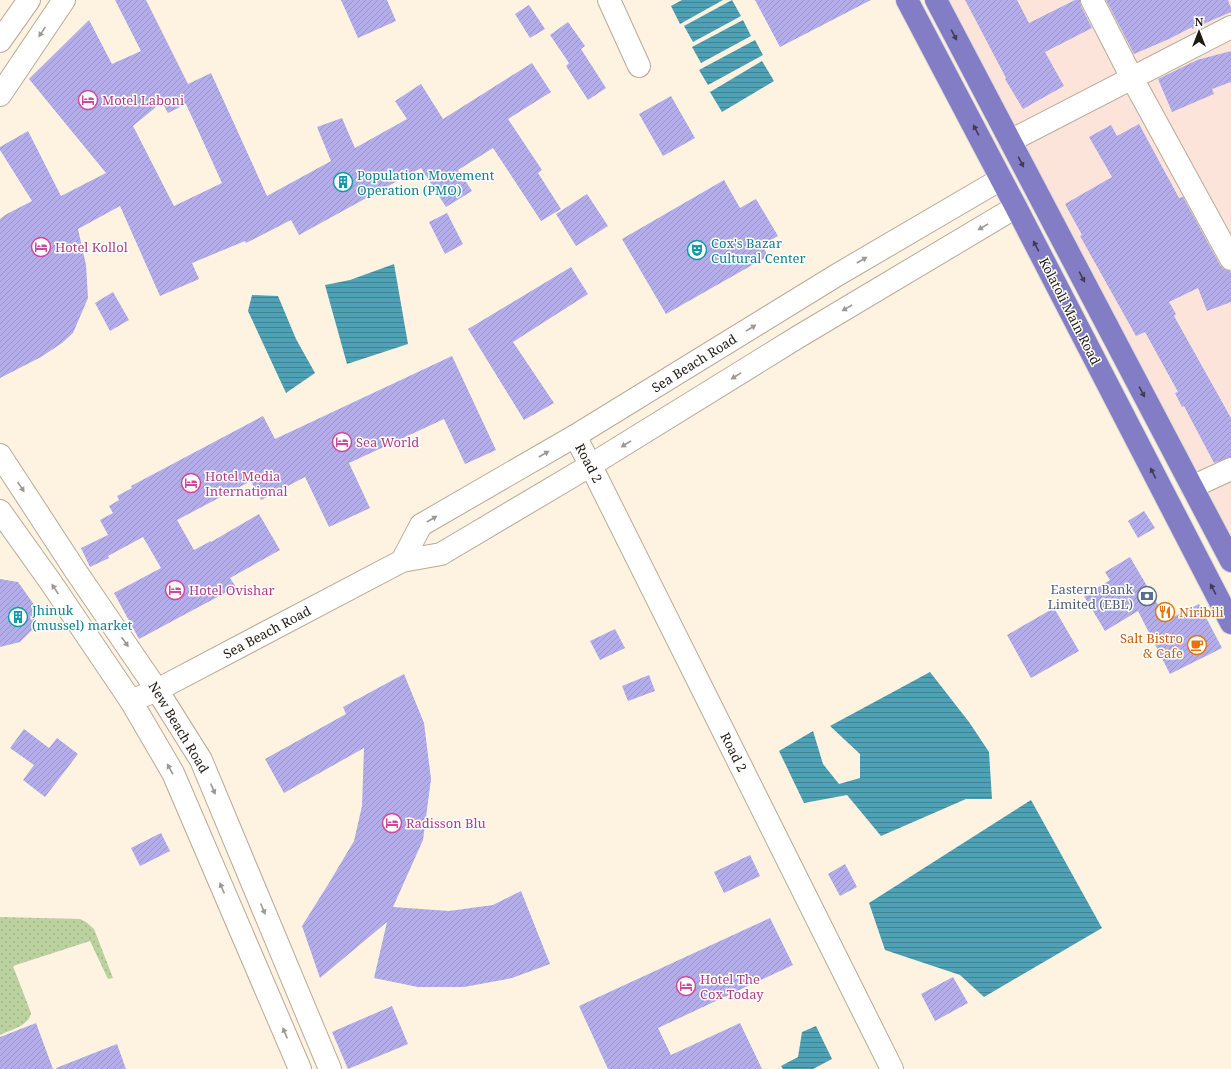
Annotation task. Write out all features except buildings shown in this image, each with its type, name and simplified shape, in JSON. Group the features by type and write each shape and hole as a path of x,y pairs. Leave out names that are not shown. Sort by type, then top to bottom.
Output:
{"highway":[{"name":"Kolatoli Main Road","path":"907,0 1001,178 1231,623"},
{"name":"Kolatoli Main Road","path":"936,0 1231,561"}],"street":[{"path":"0,41 29,0"},
{"path":"0,95 64,0"},
{"path":"609,0 639,66"},
{"path":"1092,0 1132,78 1231,259"},
{"path":"1010,141 1231,27"},
{"name":"Sea Beach Road","path":"402,561 421,525 575,436 837,274 1001,178"},
{"name":"Sea Beach Road","path":"131,701 157,690 402,561 441,554 591,465 1016,207"},
{"path":"780,310 798,338"},
{"name":"Road 2","path":"575,436 591,465 892,1069"},
{"name":"New Beach Road","path":"0,455 75,570 157,690 201,760 330,1069"},
{"path":"1192,487 1231,468"},
{"path":"0,511 52,584 131,701 173,773 300,1069"},
{"path":"258,972 285,962"}],"shaded area":[{"path":"933,0 1231,0 1231,569"}],"green space":[{"path":"0,917 80,919 86,922 94,929 113,978 108,979 90,941 13,966 31,1013 30,1017 23,1024 0,1035"}],"water":[{"path":"682,0 723,0 680,24 671,6"},
{"path":"732,0 741,16 693,42 684,26"},
{"path":"743,20 751,36 701,63 692,47"},
{"path":"755,40 763,55 708,85 699,70"},
{"path":"762,61 774,81 722,112 710,92"},
{"path":"394,264 408,344 347,364 325,285 350,280"},
{"path":"252,295 278,296 296,339 315,373 286,393 248,311"},
{"path":"930,672 969,722 989,752 992,799 966,799 881,836 847,795 804,803 779,751 813,731 823,764 839,784 860,778 860,754 830,726"},
{"path":"1031,800 1102,928 984,997 960,975 885,950 869,903"},
{"path":"816,1026 832,1059 813,1069 783,1069 781,1066 798,1057 802,1032"}],"place":[{"name":"Motel Laboni","path":"88,100"},
{"name":"Population Movement Operation (PMO)","path":"343,182"},
{"name":"Hotel Kollol","path":"41,247"},
{"name":"Cox's Bazar Cultural Center","path":"697,250"},
{"name":"Sea World","path":"342,442"},
{"name":"Hotel Media International","path":"191,483"},
{"name":"Hotel Ovishar","path":"175,590"},
{"name":"Eastern Bank Limited (EBL)","path":"1147,596"},
{"name":"Niribili","path":"1165,612"},
{"name":"Jhinuk (mussel) market","path":"18,617"},
{"name":"Salt Bistro & Cafe","path":"1197,645"},
{"name":"Radisson Blu","path":"392,823"},
{"name":"Hotel The Cox Today","path":"686,986"}]}
